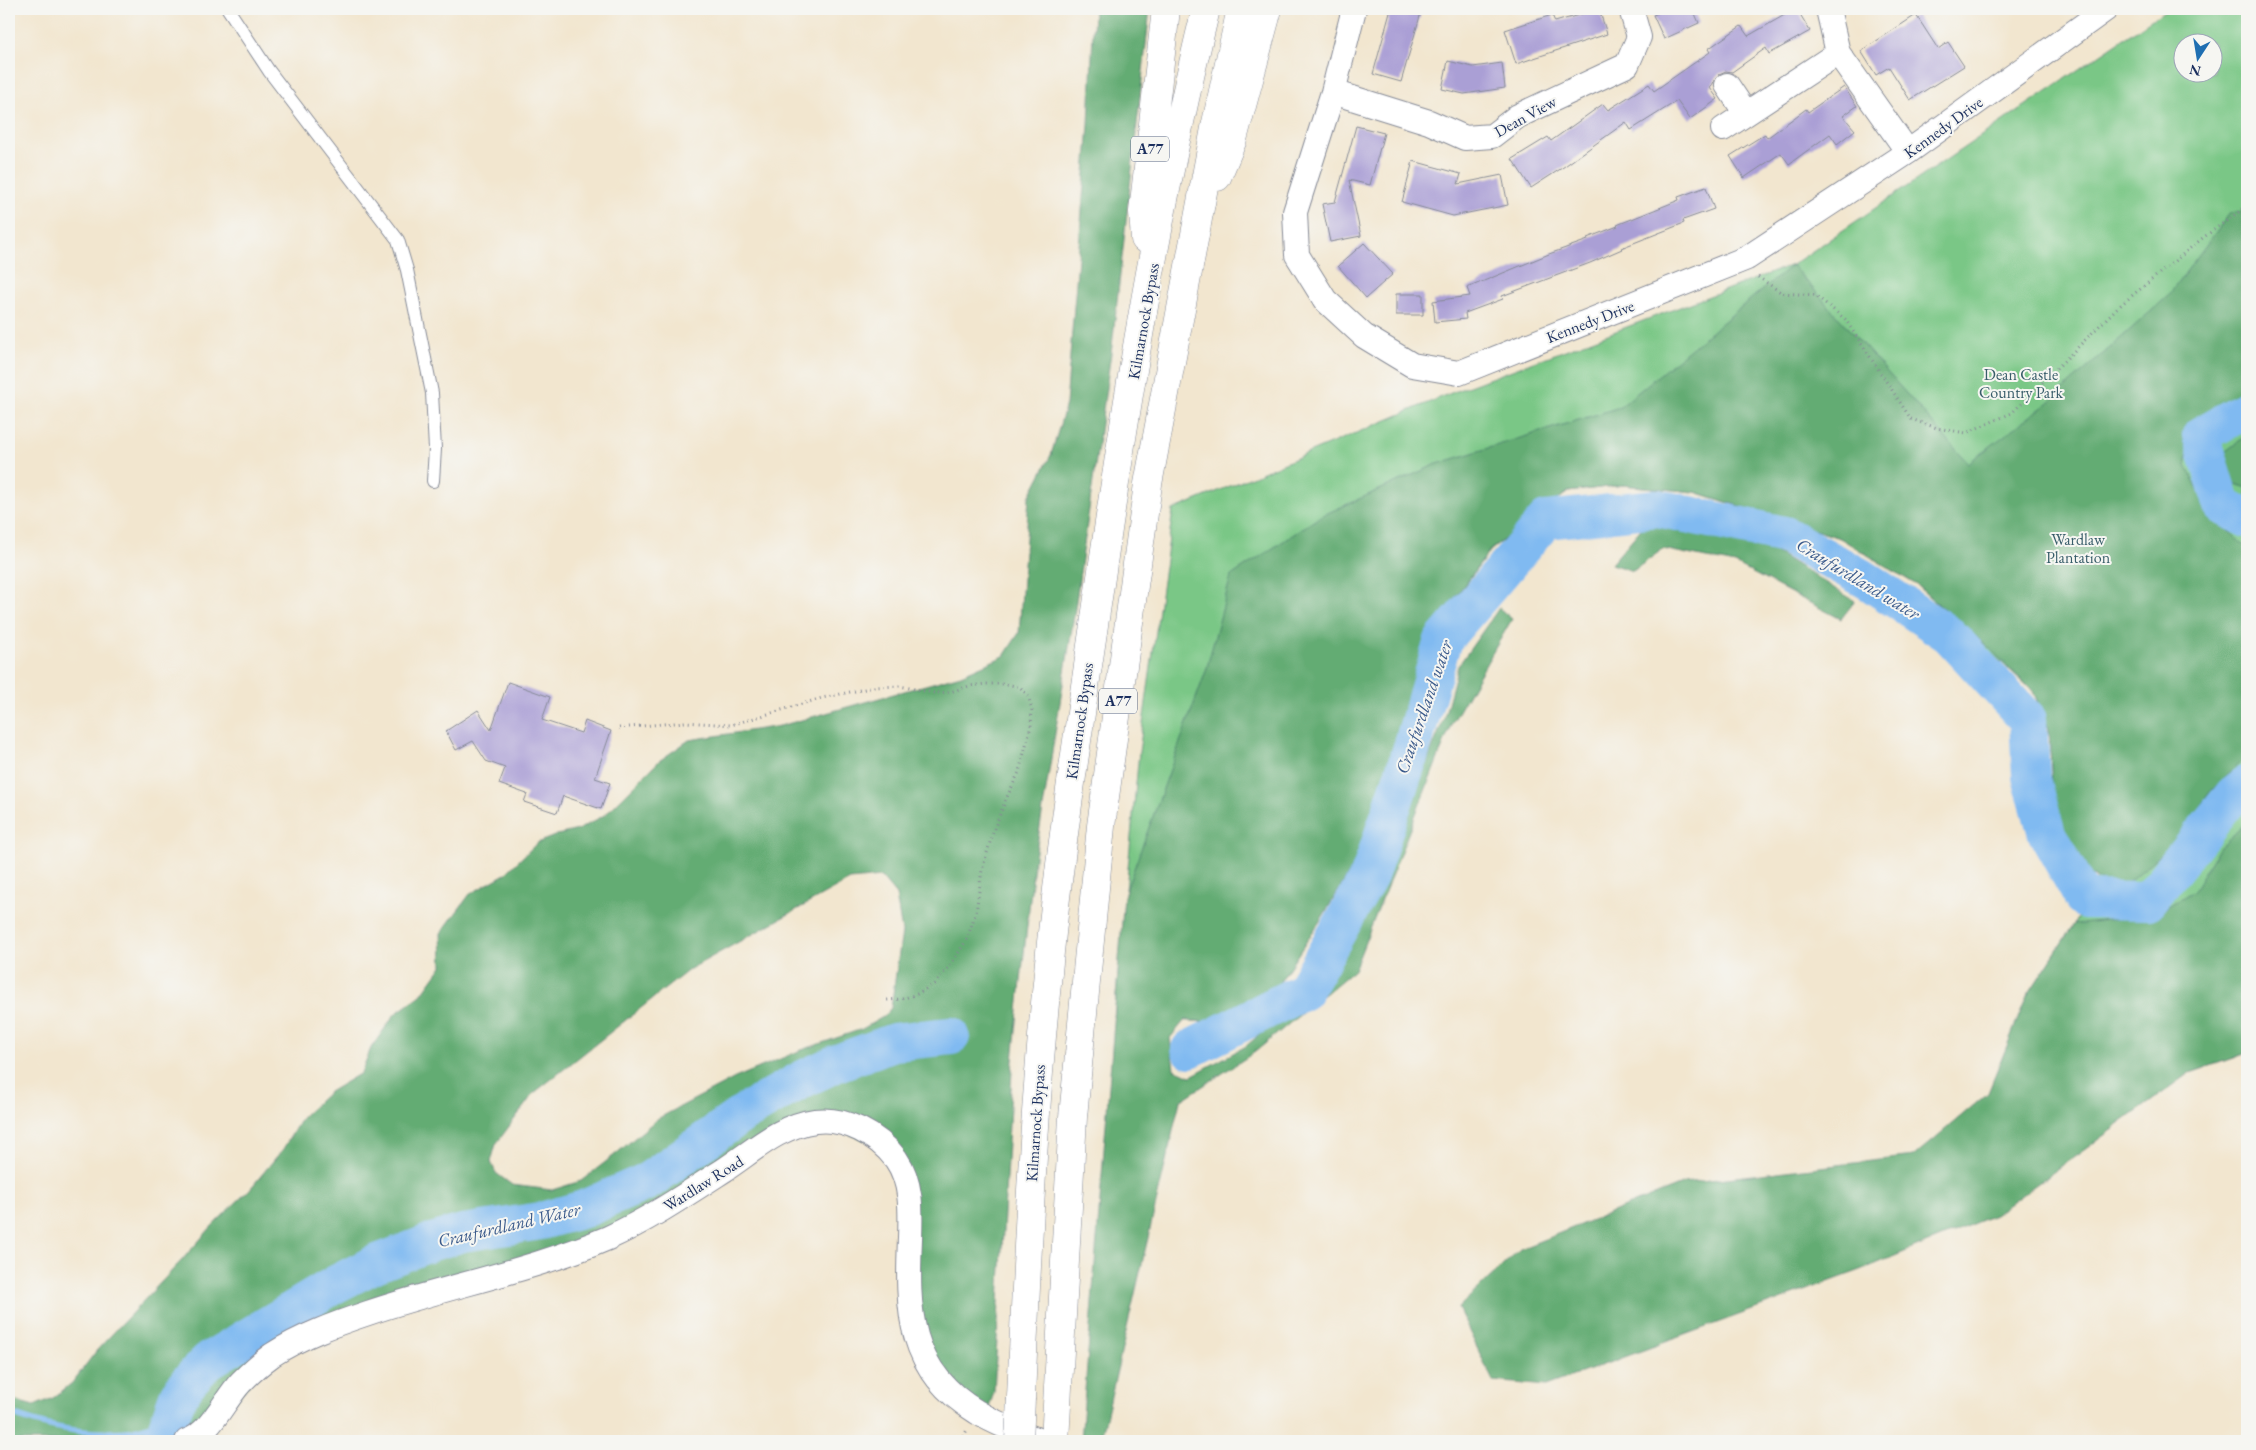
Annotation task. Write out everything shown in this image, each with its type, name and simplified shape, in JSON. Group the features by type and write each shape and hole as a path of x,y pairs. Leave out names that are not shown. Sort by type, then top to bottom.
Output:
{"highway":[{"name":"A77","path":"1148,290 1143,212 1166,9"},
{"name":"Kilmarnock Bypass","path":"1019,1441 1033,1135 1056,895 1084,686 1148,290 1174,152 1206,9"},
{"name":"A77","path":"1056,1441 1073,1117 1101,826 1148,484 1216,123 1241,9"},
{"name":"A77","path":"1197,227 1233,139 1268,9"}],"street":[{"name":"Kennedy Drive","path":"1354,9 1334,92 1295,212 1297,255 1325,300 1364,336 1412,365 1458,373 1747,258 1908,152 2106,9"},
{"name":"Dean View","path":"1334,92 1429,122 1465,138 1492,136 1518,116 1627,66 1639,37 1631,9"},
{"path":"1828,9 1838,53 1908,152"},
{"path":"1723,128 1838,53"},
{"path":"1727,85 1745,112"},
{"name":"Wardlaw Road","path":"193,1437 242,1380 272,1356 326,1328 402,1302 546,1260 607,1238 682,1197 756,1149 778,1132 814,1121 832,1120 850,1125 868,1134 896,1159 903,1173 908,1187 910,1203 908,1296 910,1319 922,1352 933,1370 954,1396 976,1412 1040,1441"}],"lane":[{"path":"228,9 269,71 398,240 407,270 433,400 435,449 432,481"}],"path":[{"path":"1747,258 1759,280 1782,294 1815,296 1845,319 1910,419 1937,428 1966,433 2012,413 2117,308 2204,237 2247,206"},
{"path":"619,728 686,722 731,725 822,698 874,686 900,686 934,693 950,692 969,686 986,684 1004,684 1020,687 1028,696 1032,709 1031,726 1019,772 1003,804 994,829 982,870 976,912 967,939 950,966 934,984 917,994 902,999 886,1000"}],"green space":[{"path":"1094,9 1150,9 1112,346 1074,616 1034,864 1012,1071 994,1392 986,1417 922,1352 910,1224 884,1147 813,1121 644,1219 272,1356 203,1441 9,1441 9,1399 34,1406 53,1398 72,1383 97,1350 213,1225 250,1189 283,1149 302,1117 329,1092 361,1073 371,1048 395,1014 421,995 442,966 441,933 470,894 505,874 537,843 557,835 578,830 606,814 659,761 689,740 780,726 961,675 1004,656 1019,633 1029,497 1051,455 1066,404 1089,125","holes":["881,877 896,895 902,932 891,1008 883,1017 862,1029 799,1051 735,1078 657,1119 581,1181 552,1190 512,1185 496,1173 491,1162 496,1144 534,1093 690,969 850,880"]},
{"name":"Dean Castle Country Park","path":"2167,9 2247,9 2247,1053 2190,1073 2050,1174 2027,996 2074,924 2097,879 2077,865 2053,805 2049,729 2033,691 1915,584 1840,538 1695,492 1623,485 1568,492 1491,550 1431,630 1397,740 1370,839 1270,997 1208,1022 1114,1017 1139,752 1173,510 1456,391 1792,265"},
{"name":"Wardlaw Plantation","path":"2247,210 2247,391 2233,397 2194,423 2186,466 2212,515 2247,548 2247,756 2210,792 2175,843 2124,886 2112,889 2077,865 2053,805 2049,729 2033,691 1989,648 1915,584 1840,538 1695,492 1623,485 1568,492 1490,550 1431,630 1397,740 1370,839 1320,921 1270,997 1208,1022 1185,1020 1170,1038 1174,1069 1191,1076 1246,1046 1332,973 1379,886 1444,718 1458,666 1499,608 1512,619 1452,723 1354,970 1255,1052 1180,1101 1101,1439 1081,1441 1124,896 1206,671 1231,576 1321,516 1437,464 1620,407 1792,265 1968,463 2048,403 2168,296 2230,213"},
{"path":"2247,435 2247,488 2231,482 2222,454"},
{"path":"1645,524 1760,542 1855,601 1841,619 1735,564 1663,549 1633,571 1611,564"},
{"path":"2247,822 2247,1053 2190,1073 1994,1215 1861,1270 1546,1386 1493,1381 1458,1308 1520,1249 1684,1183 1914,1156 1988,1093 2027,996 2074,924 2157,914 2194,890 2220,847"}],"building":[{"path":"1391,9 1422,9 1401,82 1373,74"},
{"path":"1599,9 1607,34 1516,64 1505,30 1552,15 1555,22"},
{"path":"1668,9 1693,9 1699,23 1664,39 1653,15"},
{"path":"1797,9 1810,31 1769,54 1766,48 1732,72 1726,71 1719,74 1710,88 1718,99 1690,119 1677,101 1631,130 1626,122 1531,188 1512,159 1548,137 1551,141 1603,104 1608,110 1649,84 1654,91 1710,52 1708,49 1741,26 1748,36"},
{"path":"1916,15 1938,49 1948,42 1964,66 1910,100 1889,67 1876,75 1861,51"},
{"path":"1448,61 1473,67 1502,63 1505,88 1464,94 1442,89"},
{"path":"1844,87 1857,106 1843,116 1855,130 1837,144 1830,134 1789,164 1781,153 1744,178 1730,156 1765,134 1767,138 1806,109 1808,112"},
{"path":"1356,126 1384,133 1370,185 1349,180 1361,236 1330,242 1322,204 1335,202"},
{"path":"1413,161 1461,174 1458,184 1502,175 1508,205 1453,216 1402,202"},
{"path":"1706,187 1714,209 1683,220 1684,223 1621,248 1590,263 1502,296 1503,299 1465,313 1466,319 1435,322 1433,301 1470,296 1467,288 1588,240 1587,238 1679,200 1678,197"},
{"path":"1364,243 1393,274 1366,298 1338,266"},
{"path":"1396,294 1423,294 1423,315 1396,315"},
{"path":"508,682 550,697 542,720 581,733 585,721 611,731 595,778 610,783 601,809 563,796 557,813 524,802 527,794 499,784 505,768 486,761 473,741 456,750 446,731 478,710 491,730"}],"waterway":[{"name":"Craufurdland water","path":"2247,409 2201,435 2223,506 2247,519"},
{"name":"Craufurdland water","path":"1190,1049 1304,991 1369,876 1410,754 1443,640 1546,520 1657,508 1785,535 1868,581 1949,635 2028,720 2031,777 2047,834 2084,900 2148,901 2234,794 2247,784"},
{"name":"Craufurdland Water","path":"162,1441 178,1396 208,1361 336,1284 375,1264 432,1242 463,1233 541,1221 584,1209 648,1181 744,1113 803,1079 837,1063 894,1042 951,1036"},
{"path":"9,1413 53,1427 99,1432 130,1431 167,1422"}]}
